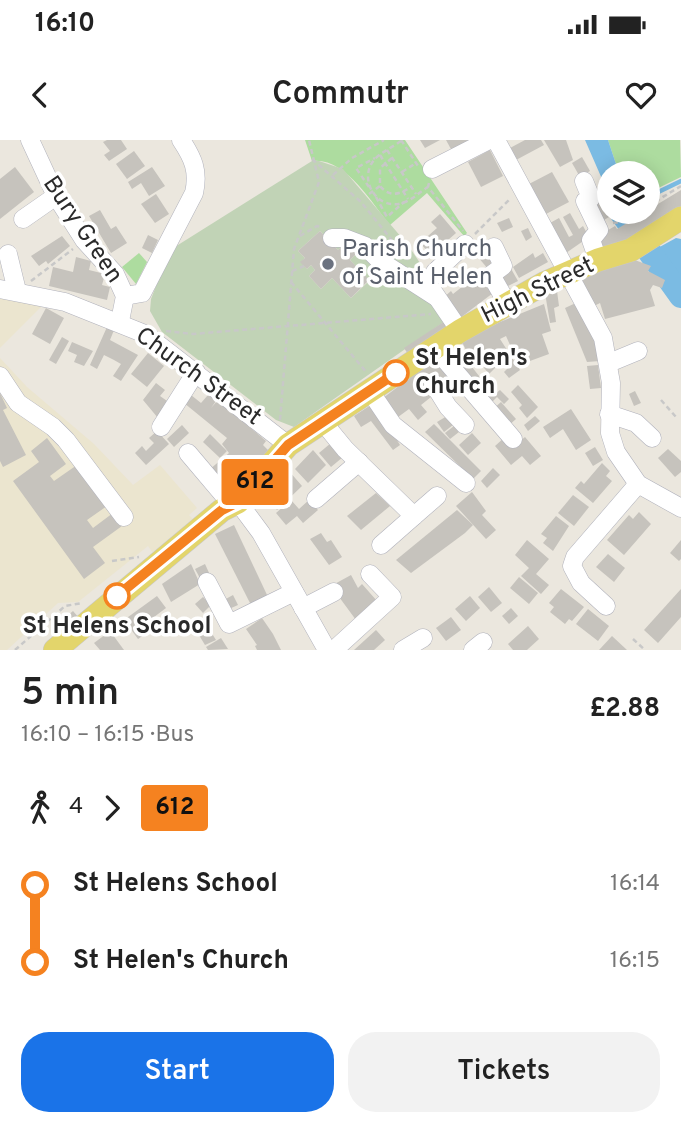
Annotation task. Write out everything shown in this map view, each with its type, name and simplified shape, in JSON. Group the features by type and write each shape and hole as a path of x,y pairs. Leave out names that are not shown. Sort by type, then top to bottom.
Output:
{"main road":[{"name":"High Street","path":"55,650 222,510 235,504 288,445 373,388 426,365 453,321 507,303 569,272 631,250 674,223"}],"street":[{"name":"Bury Green","path":"30,140 56,196 84,240 115,274 125,296 120,321"},
{"path":"125,296 142,293 194,192 196,170 193,158 181,140"},
{"path":"424,166 489,140"},
{"path":"496,140 603,338 609,363 609,414 616,452 638,484 681,508"},
{"path":"584,181 591,198 585,201 599,230 591,240 598,260"},
{"path":"23,219 56,196"},
{"path":"332,238 335,236 365,246 380,261 432,290 453,321"},
{"path":"432,290 435,272 467,239"},
{"path":"494,247 503,266 491,275 507,303"},
{"path":"8,254 15,288"},
{"name":"Church Street","path":"15,288 120,321 145,334 288,445"},
{"path":"609,363 638,351"},
{"path":"426,365 448,407 465,425"},
{"path":"426,365 513,439"},
{"path":"161,427 196,372"},
{"path":"0,376 18,403 53,427 66,440 124,517"},
{"path":"373,388 393,425 466,483"},
{"path":"609,414 636,423 652,438"},
{"path":"322,421 359,463 414,516"},
{"path":"188,453 261,533 324,648 392,597 370,573"},
{"path":"316,499 359,463"},
{"path":"606,606 581,583 572,566 575,557 638,484"},
{"path":"381,545 437,496"},
{"path":"208,582 229,624 294,592"},
{"path":"303,608 334,592"},
{"path":"403,650 423,638"}],"path":[{"path":"279,423 294,249 319,182 309,140"},
{"path":"333,175 352,158 384,140"},
{"path":"369,187 356,168 401,141 424,166 428,187 467,239 523,188"},
{"path":"387,150 416,195"},
{"path":"380,155 408,200"},
{"path":"375,158 369,170 370,193 387,203 404,202"},
{"path":"392,158 378,173 380,186 393,194 411,187"},
{"path":"312,159 361,202 432,290"},
{"path":"402,172 424,166"},
{"path":"370,193 380,186"},
{"path":"660,198 681,186"},
{"path":"376,197 387,217 428,187"},
{"path":"599,230 616,224"},
{"path":"300,236 317,226 332,238"},
{"path":"15,288 84,240"},
{"path":"292,271 304,266"},
{"path":"291,282 373,388"},
{"path":"156,328 193,334 324,323 453,321"},
{"path":"661,400 676,417"},
{"path":"112,561 139,557 143,563"},
{"path":"15,650 65,606"},
{"path":"633,639 645,650"}],"shaded area":[{"path":"3,297 43,305 0,348 0,299"},
{"path":"0,358 27,387 94,444 133,485 160,465 197,508 189,515 193,519 153,553 148,546 78,602 58,603 7,650 0,650"}],"green space":[{"path":"305,140 405,140 467,233 464,236 427,193 390,225 346,173 324,162 312,161"},
{"path":"608,140 680,140 681,177 660,187 660,161 615,161"},
{"path":"312,161 319,161 343,169 408,245 426,272 448,319 294,427 276,420 162,332 150,311 151,299 170,250","holes":["320,231 338,250 346,243 356,254 350,260 369,281 351,298 332,278 321,289 309,276 315,270 311,265 307,269 301,262 305,258 298,251"]},
{"path":"139,253 147,262 136,284 122,267"}],"water":[{"path":"585,140 608,140 615,161 597,161 597,168"},
{"path":"676,238 681,239 681,303 645,255"}],"building":[{"path":"121,140 127,149 109,161 104,155 110,151 103,142"},
{"path":"420,140 440,140 425,148"},
{"path":"446,140 468,140 469,143 452,151"},
{"path":"525,140 541,140 544,145 516,160 510,148"},
{"path":"544,140 566,140 573,160 560,167"},
{"path":"490,150 503,176 481,187 468,162"},
{"path":"134,151 145,166 127,179 116,164"},
{"path":"582,157 590,171 580,177 572,163"},
{"path":"15,167 34,192 0,219 0,179"},
{"path":"152,167 165,186 149,196 141,183 132,189 128,182"},
{"path":"552,172 569,202 546,214 529,184"},
{"path":"681,190 681,206 660,220 660,203"},
{"path":"156,194 169,214 155,223 141,204"},
{"path":"597,200 597,219 589,204"},
{"path":"100,210 111,229 116,226 127,243 111,253 89,216"},
{"path":"570,213 579,229 583,226 589,237 566,253 550,223 559,218 569,237 573,235 563,217"},
{"path":"440,214 456,233 431,255 420,243 437,228 431,222"},
{"path":"509,218 513,227 502,232 497,223"},
{"path":"625,224 654,224 616,249 602,251 598,236 615,226 617,229"},
{"path":"528,228 532,237 526,241 521,231"},
{"name":"Parish Church of Saint Helen","path":"320,231 338,250 345,243 356,254 350,260 369,280 351,298 332,278 321,289 309,276 315,270 311,265 307,269 300,262 305,258 298,251"},
{"path":"148,235 158,240 152,253 142,248"},
{"path":"62,236 70,246 48,264 46,261 39,266 31,256"},
{"path":"484,252 494,264 488,269 478,257"},
{"path":"533,253 535,258 543,253 548,262 519,278 513,267"},
{"path":"76,257 91,261 89,270 105,274 102,285 110,287 107,300 49,286 53,267 73,272"},
{"path":"632,259 651,266 648,271 665,280 662,288 653,285 650,290 655,306 605,319 600,303 594,306 581,278"},
{"path":"510,267 518,281 504,288 496,275"},
{"path":"482,271 497,290 460,318 443,298 451,291 453,294"},
{"path":"557,291 559,306 554,308 556,322 550,323 545,293"},
{"path":"580,301 594,330 600,361 587,362 565,308"},
{"path":"544,304 551,331 542,334 549,354 519,365 506,336 500,339 520,370 509,378 504,372 508,368 502,357 497,360 499,364 489,374 471,352 468,354 462,342 500,322"},
{"path":"46,308 64,318 50,344 32,334"},
{"path":"448,319 452,325 408,354 404,348"},
{"path":"107,327 114,330 110,340 138,355 121,381 113,376 121,364 114,360 104,355 97,369 90,365"},
{"path":"62,337 69,341 56,364 49,360"},
{"path":"72,342 93,351 84,366 74,362 77,355 68,351"},
{"path":"457,348 494,395 500,390 509,399 504,404 497,397 489,405 446,356"},
{"path":"148,353 164,366 147,387 131,374"},
{"path":"435,359 455,388 447,394 436,393 421,405 427,412 418,420 409,409 394,420 379,401"},
{"path":"598,365 601,388 590,389 587,366"},
{"path":"156,383 165,390 160,396 170,403 158,418 143,400"},
{"path":"518,385 538,407 527,418 519,408 522,405 511,392"},
{"path":"635,391 641,403 634,406 629,394"},
{"path":"0,393 7,408 3,410 26,455 3,467 0,461"},
{"path":"191,395 201,403 208,395 216,401 211,408 218,400 266,441 263,445 269,451 226,489 209,470 229,453 222,444 227,438 184,403"},
{"path":"501,402 516,419 507,427 492,410"},
{"path":"374,403 400,445 393,450 371,421 361,427 354,416"},
{"path":"571,409 591,440 576,450 563,429 550,438 543,427"},
{"path":"447,416 453,425 444,432 437,422"},
{"path":"535,416 540,421 528,431 524,425"},
{"path":"434,424 481,471 473,479 425,432"},
{"path":"182,425 189,433 174,447 167,439"},
{"path":"454,426 459,432 450,439 445,433"},
{"path":"157,431 169,444 146,465 135,453 142,446 146,451 154,443 149,438"},
{"path":"472,433 481,443 468,455 459,445"},
{"path":"210,434 227,451 220,458 203,442"},
{"path":"505,437 514,446 525,437 541,456 530,465 522,456 511,465 495,446"},
{"path":"47,438 66,464 50,476 54,481 77,465 107,506 87,520 93,528 113,513 122,526 93,547 105,563 84,579 13,481 39,462 31,451"},
{"path":"331,443 343,457 331,467 319,453"},
{"path":"595,447 603,460 593,466 585,453"},
{"path":"668,449 681,461 681,472 675,477 658,458"},
{"path":"313,450 326,465 308,483 295,469"},
{"path":"602,463 610,471 606,476 612,481 593,503 575,488 581,481 584,484"},
{"path":"493,468 500,475 487,488 481,481"},
{"path":"289,471 302,486 277,510 268,499 282,488 276,481"},
{"path":"472,492 486,511 482,515 496,530 486,539 456,506"},
{"path":"376,493 390,506 361,530 347,516"},
{"path":"573,495 589,507 574,526 558,513"},
{"path":"291,500 299,509 309,500 318,510 303,523 297,516 286,525 276,513"},
{"path":"457,510 473,525 465,533 411,573 396,560"},
{"path":"639,512 651,524 624,555 607,540 629,515 633,519"},
{"path":"556,516 569,526 553,551 543,543 547,538 541,534"},
{"path":"234,525 268,597 251,605 215,534"},
{"path":"321,533 327,542 331,540 342,557 329,565 310,539"},
{"path":"527,540 549,559 536,574 549,585 541,594 521,576 529,568 515,555"},
{"path":"681,540 681,559 679,561 670,553"},
{"path":"608,554 625,568 614,582 596,567"},
{"path":"191,564 200,584 171,602 162,584"},
{"path":"205,564 210,575 201,580 195,569"},
{"path":"351,575 358,588 362,584 377,601 356,620 331,586"},
{"path":"519,577 538,593 529,604 510,588"},
{"path":"489,587 502,603 491,612 478,597"},
{"path":"561,589 584,607 572,621 569,619 565,624 550,612 554,607 549,603"},
{"path":"681,589 681,617 658,643 644,630"},
{"path":"233,595 238,605 229,609 224,600"},
{"path":"157,596 166,608 146,623 151,630 138,639 124,620"},
{"path":"470,596 480,608 466,621 455,609"},
{"path":"203,597 211,605 203,613 195,604"},
{"path":"511,608 518,616 509,624 502,616"},
{"path":"588,609 609,626 598,641 576,624"},
{"path":"73,611 79,618 58,635 52,629"},
{"path":"451,617 461,630 446,641 436,628"},
{"path":"262,618 281,650 257,650 257,645 246,629"},
{"path":"203,619 216,640 205,645 194,627"},
{"path":"528,626 539,639 527,650 513,650 508,644"},
{"path":"376,630 385,640 374,650 354,650"},
{"path":"110,631 124,650 100,650 94,643"},
{"path":"612,636 627,650 599,650"},
{"path":"221,638 228,649 208,650 206,647"}],"waterway":[{"path":"660,191 681,181"},
{"path":"630,224 681,296"}],"bus line":[{"name":"612","path":"117,596 222,510 238,502 288,445 396,373"}],"place":[{"name":"Parish Church of Saint Helen","path":"328,264"},
{"name":"St Helen's Church","path":"396,373"},
{"name":"St Helens School","path":"117,596"}]}
